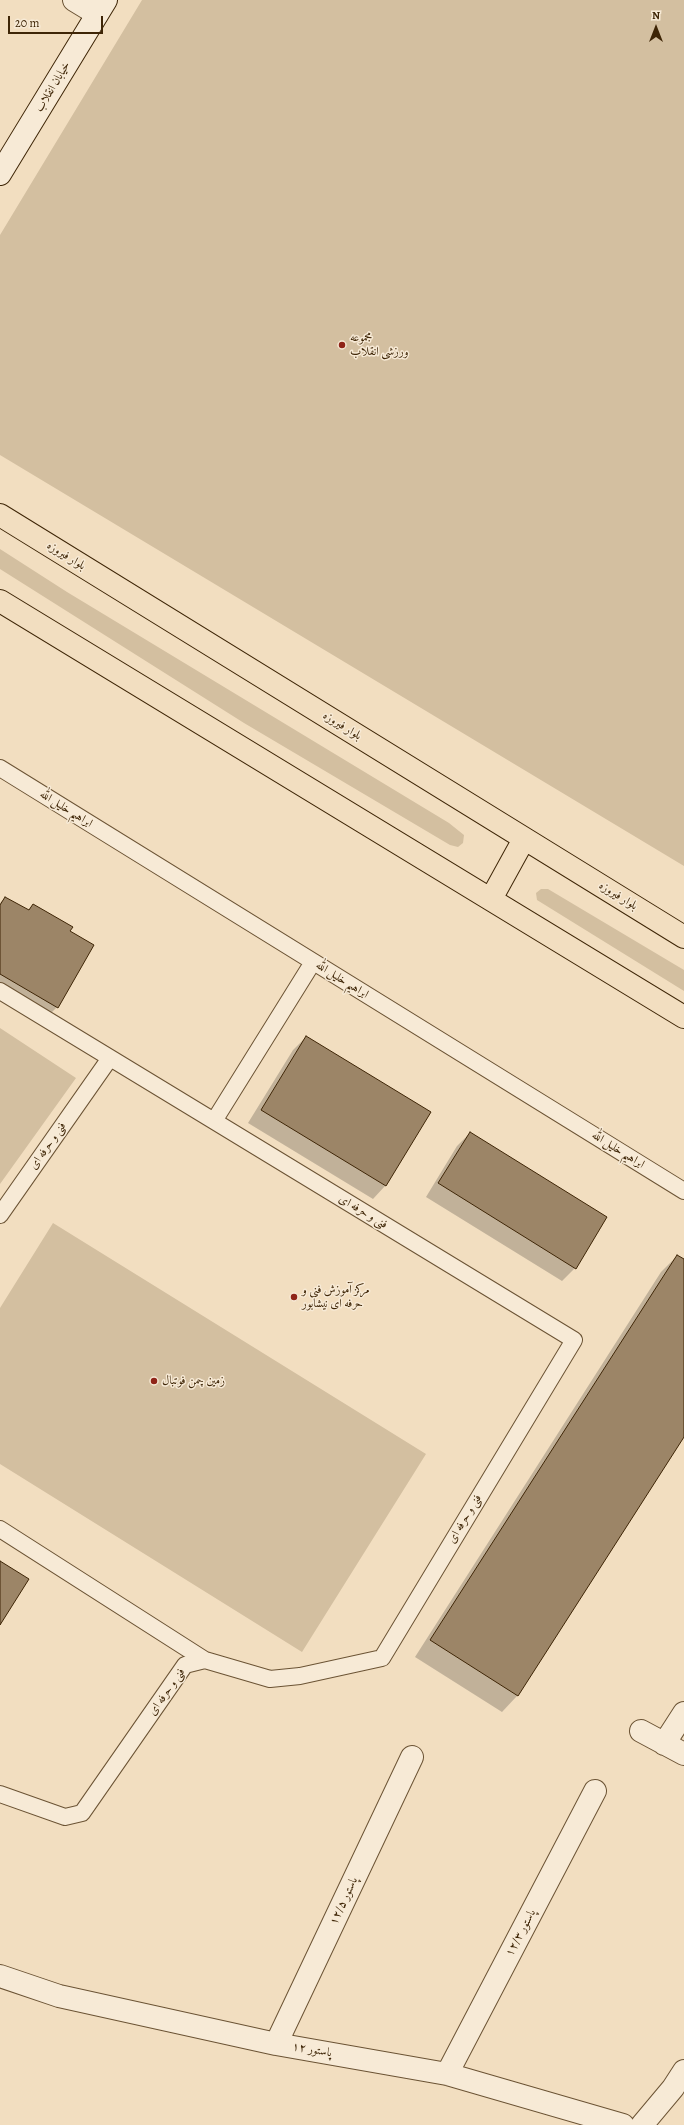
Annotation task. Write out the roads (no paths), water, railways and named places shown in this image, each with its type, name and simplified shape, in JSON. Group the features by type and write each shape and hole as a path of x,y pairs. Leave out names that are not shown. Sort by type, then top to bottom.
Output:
{"main road":[{"name":"بلوار فیروزه","path":"0,516 684,937"},
{"path":"0,601 684,1017"},
{"path":"491,899 524,838"}],"street":[{"path":"74,0 101,7"},
{"name":"خیابان انقلاب","path":"0,174 101,7"},
{"path":"664,1744 684,1713"},
{"path":"641,1731 684,1754"},
{"name":"پاستور ۱۲/۵","path":"276,2044 412,1758"},
{"name":"پاستور ۱۲/۳","path":"447,2074 595,1791"},
{"name":"۱۲ پاستور","path":"0,1976 59,1996 276,2044 447,2074 623,2125"},
{"path":"642,2125 680,2084"}],"lane":[{"name":"ابراهیم خلیل الله","path":"0,768 684,1191"},
{"path":"214,1121 313,962"},
{"name":"فنی و حرفه ای","path":"0,991 574,1340 382,1658 300,1676 270,1679 205,1660 185,1665 82,1813 65,1817 0,1794"},
{"name":"فنی و حرفه ای","path":"0,1215 110,1058"},
{"path":"0,1529 205,1660"}],"place":[{"name":"مجموعه ورزشی انقلاب","path":"342,345"},
{"name":"مرکز آموزش فنی و حرفه ای نیشابور","path":"294,1297"},
{"name":"زمین چمن فوتبال","path":"154,1381"}]}
